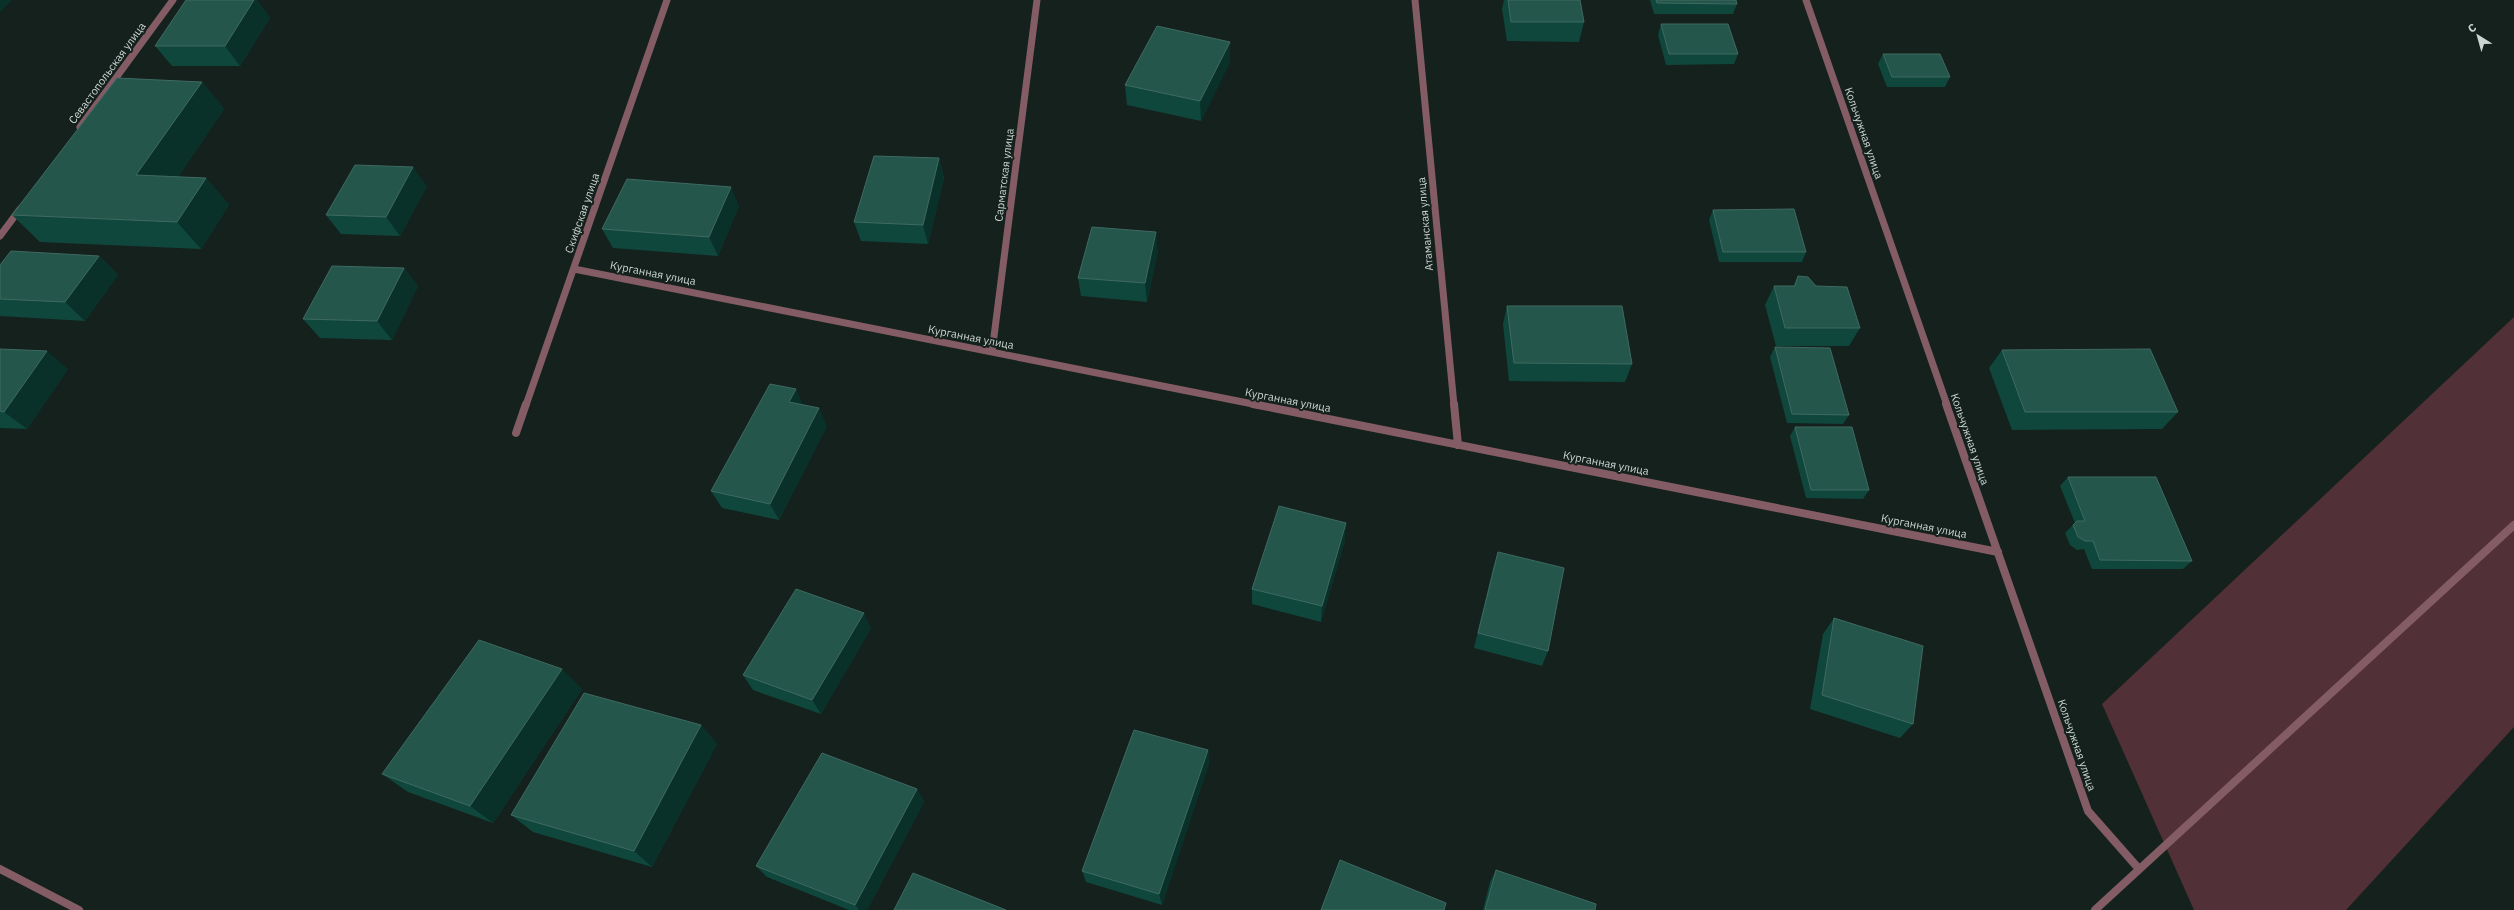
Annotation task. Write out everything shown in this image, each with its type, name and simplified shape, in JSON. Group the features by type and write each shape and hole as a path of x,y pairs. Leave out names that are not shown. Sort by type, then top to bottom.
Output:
{"street":[{"name":"Севастопольская улица","path":"75,134 173,0"},
{"name":"Скифская улица","path":"516,433 667,0"},
{"name":"Сарматская улица","path":"992,352 1037,0"},
{"name":"Атаманская улица","path":"1415,0 1458,445"},
{"name":"Кольчужная улица","path":"1806,0 2088,811 2139,869"},
{"path":"0,236 23,204"},
{"name":"Курганная улица","path":"574,269 1998,552"},
{"path":"2095,910 2514,525"},
{"path":"0,870 80,910"}],"shaded area":[{"path":"2514,317 2514,727 2346,910 2194,910 2102,704"}],"building":[{"path":"186,0 254,0 225,46 155,46"},
{"path":"1508,0 1580,0 1584,22 1511,22"},
{"path":"1656,0 1736,0 1737,4 1657,3"},
{"path":"1661,24 1728,24 1738,54 1669,54"},
{"path":"1157,26 1230,42 1200,101 1125,85"},
{"path":"1883,54 1940,54 1950,77 1892,77"},
{"path":"117,78 202,82 136,175 206,178 177,222 12,215"},
{"path":"874,156 939,158 923,225 854,222"},
{"path":"355,165 413,167 386,217 326,215"},
{"path":"627,179 731,187 709,237 602,229"},
{"path":"1794,209 1806,252 1723,252 1713,210"},
{"path":"1092,227 1156,232 1145,283 1078,278"},
{"path":"11,251 99,256 65,302 0,299 0,265"},
{"path":"332,266 404,268 377,321 303,319"},
{"path":"1798,276 1808,277 1816,286 1847,287 1860,328 1785,328 1774,286 1795,286"},
{"path":"1507,306 1622,306 1632,364 1514,363"},
{"path":"1775,347 1830,348 1849,415 1792,414"},
{"path":"0,349 47,351 4,412 0,411"},
{"path":"2150,349 2178,412 2025,412 2002,350"},
{"path":"770,384 796,389 789,402 819,408 770,504 711,491"},
{"path":"1795,427 1852,427 1869,490 1811,490"},
{"path":"2068,477 2156,477 2192,561 2100,560 2093,541 2085,541 2078,537 2073,525 2077,521 2085,521"},
{"path":"1279,506 1346,523 1322,606 1252,589"},
{"path":"1498,552 1564,568 1548,651 1478,633"},
{"path":"796,589 864,613 812,700 743,675"},
{"path":"1834,618 1923,646 1913,724 1822,695"},
{"path":"479,640 562,669 470,806 382,774"},
{"path":"584,693 701,725 634,851 511,815"},
{"path":"1134,730 1208,750 1159,894 1082,871"},
{"path":"822,753 917,789 855,905 756,866"},
{"path":"1340,860 1446,903 1444,910 1321,910"},
{"path":"1496,870 1596,904 1595,910 1485,910"},
{"path":"913,873 1006,910 894,910"}]}
